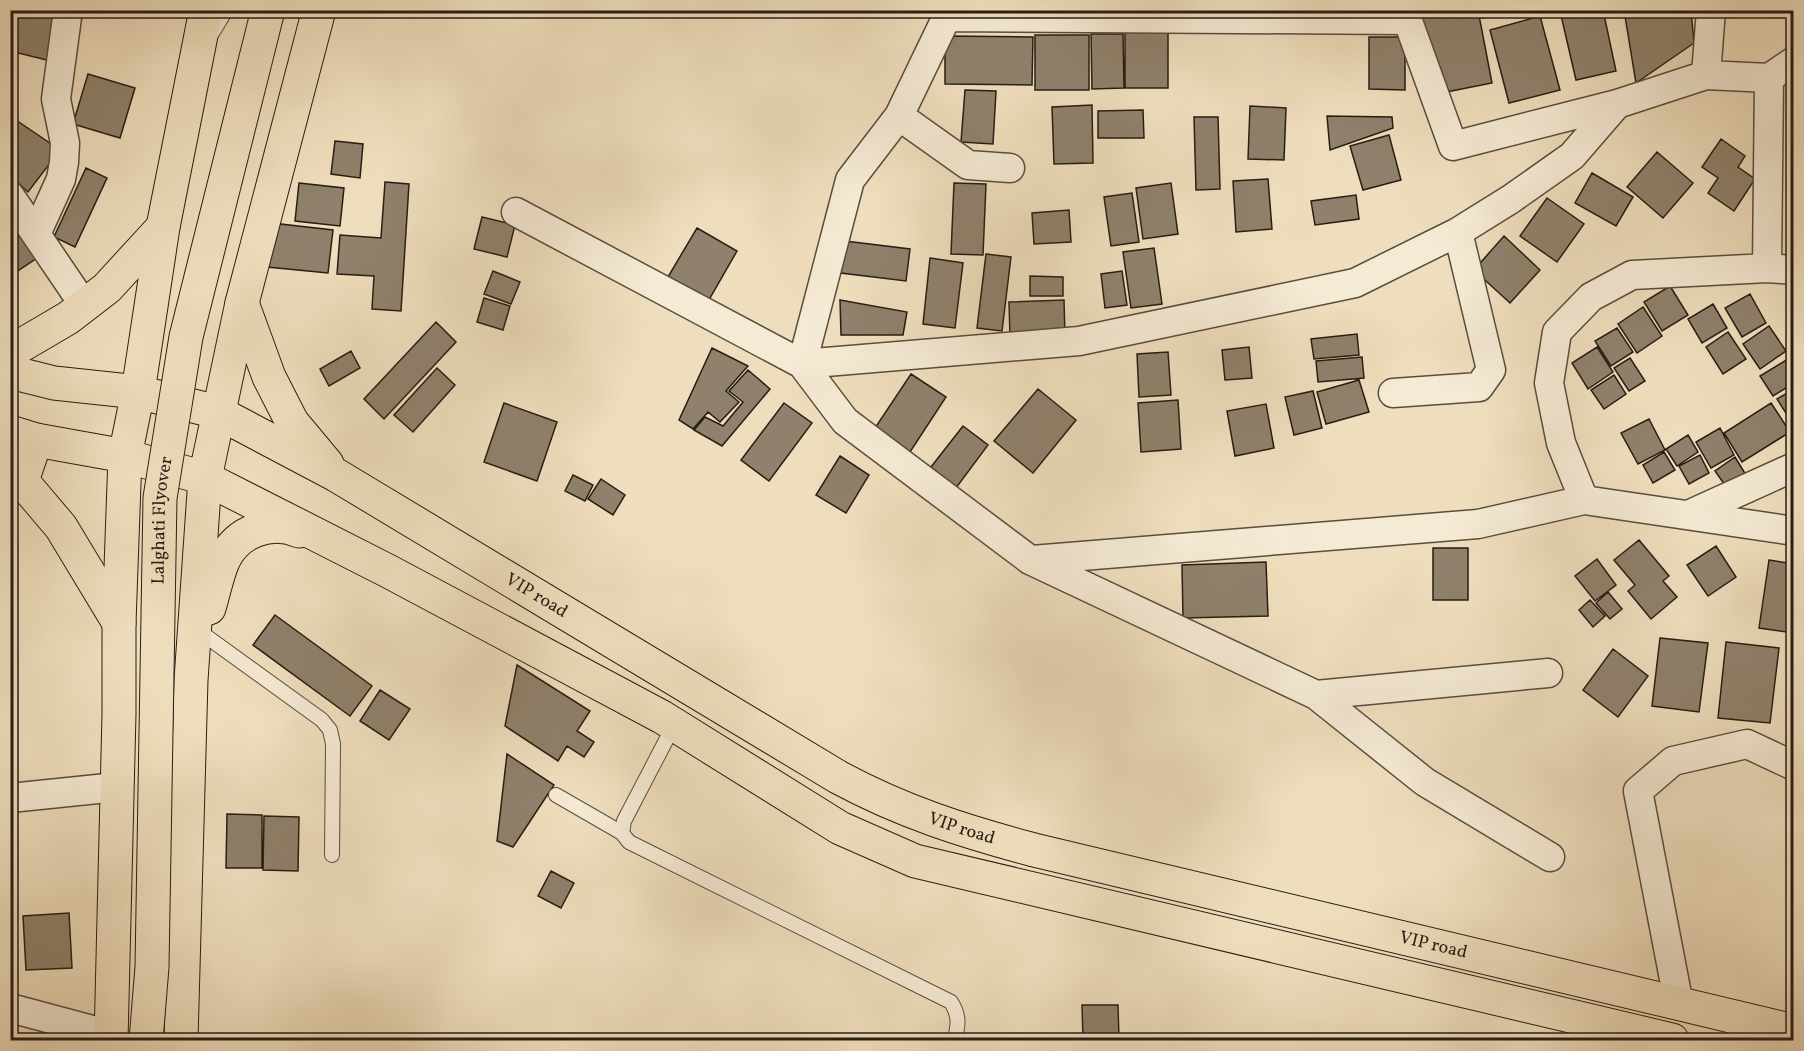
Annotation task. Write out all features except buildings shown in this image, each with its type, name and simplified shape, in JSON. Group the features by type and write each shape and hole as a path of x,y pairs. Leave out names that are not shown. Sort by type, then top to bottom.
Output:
{"main road":[{"path":"111,1038 118,623 125,456 138,392 163,227 206,10"},
{"name":"Lalghati Flyover","path":"146,1041 152,967 160,498 186,337 268,10"},
{"path":"181,1041 191,680 205,478 217,412 242,303 319,10"},
{"path":"10,352 41,335 107,288 163,227"},
{"path":"242,303 269,377 292,422 336,475"},
{"name":"VIP road","path":"10,372 54,383 138,392 217,412 336,475 883,801 967,832 1034,850 1794,1031"},
{"path":"23,436 22,481 61,526 118,623"},
{"name":"VIP road","path":"23,436 125,456 205,478 388,571 675,725 840,828 915,861 1672,1041"},
{"path":"191,680 224,558 236,543 250,532 267,526 285,525 388,571"}],"street":[{"path":"37,232 61,179 64,162 65,143 56,99 68,10"},
{"path":"1706,75 1711,10"},
{"path":"802,364 850,180 899,116 948,14 1404,15 1453,146 1617,104 1706,75 1769,78 1794,61"},
{"path":"1584,500 1561,443 1549,383 1557,332 1591,297 1632,275 1780,269 1769,78"},
{"path":"802,364 1079,341 1355,283 1458,232 1572,156 1617,104"},
{"path":"899,116 968,165 1010,168"},
{"path":"10,196 37,232 84,305"},
{"path":"516,212 802,364 845,421 1030,560 1316,695 1425,782 1550,857"},
{"path":"1393,393 1479,387 1491,370 1458,232"},
{"path":"1688,516 1794,467"},
{"path":"1030,560 1478,524 1584,500 1794,531"},
{"path":"1316,695 1548,673"},
{"path":"1679,1005 1638,791 1673,761 1747,744 1794,766"},
{"path":"10,798 117,787"},
{"path":"10,1008 111,1038"}],"lane":[{"path":"197,58 226,10"},
{"path":"202,634 322,720 330,730 333,744 332,855"},
{"path":"622,833 624,820 675,725"},
{"path":"556,795 622,833 629,842 951,1002 957,1012 955,1041"}]}
